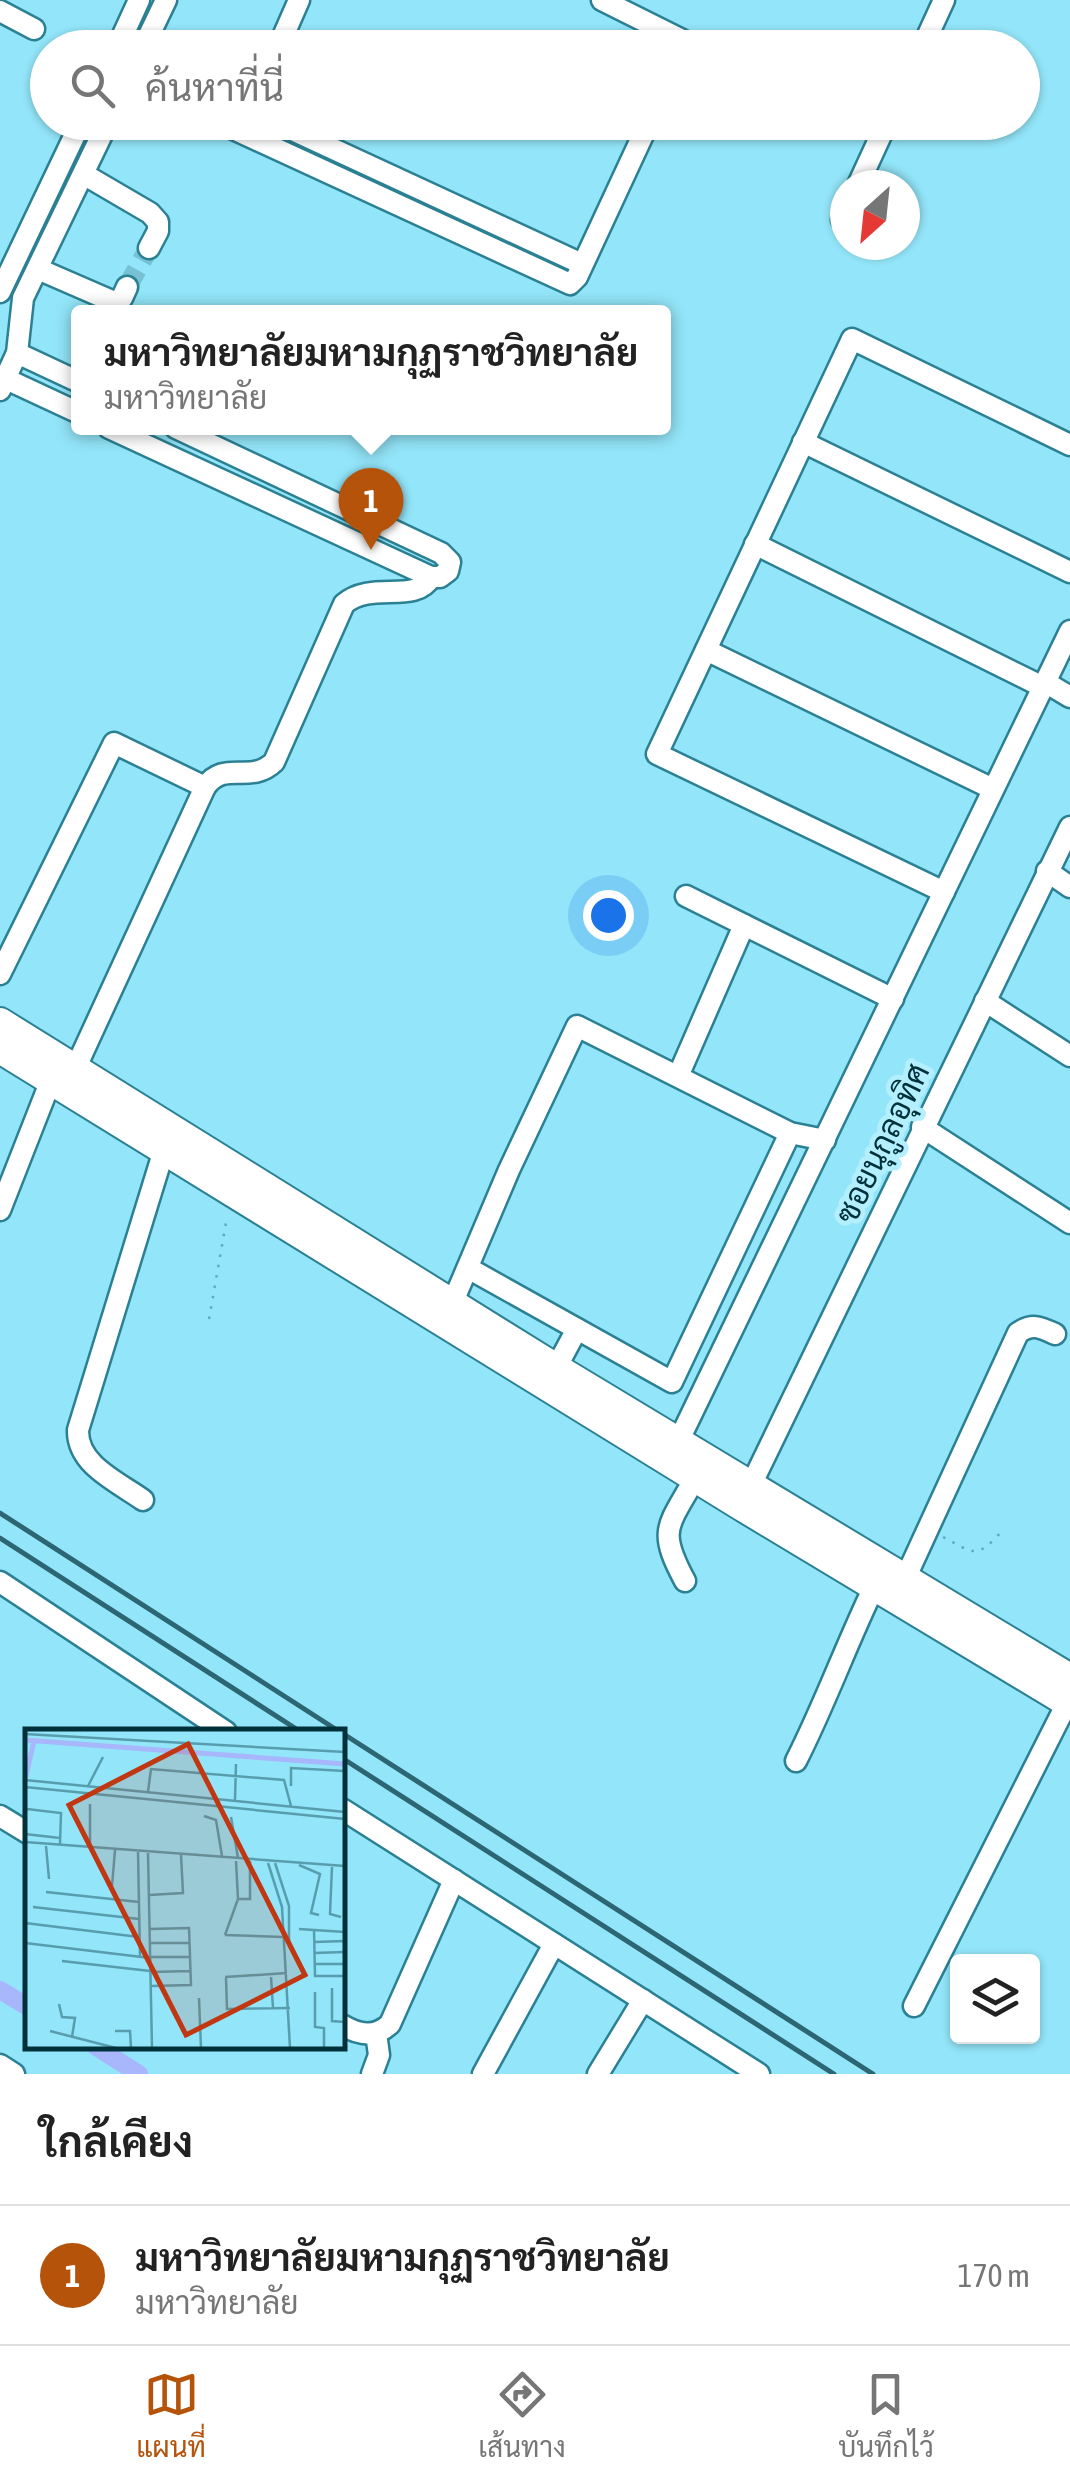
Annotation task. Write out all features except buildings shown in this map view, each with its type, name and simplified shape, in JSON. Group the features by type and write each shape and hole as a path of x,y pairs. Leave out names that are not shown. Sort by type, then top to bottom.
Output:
{"main road":[{"path":"0,1022 164,1150 673,1451 750,1487 904,1581 1069,1695"},
{"path":"0,1049 64,1073 452,1304 556,1368 673,1451 695,1478 874,1587 1069,1695"}],"street":[{"path":"126,30 140,0"},
{"path":"152,30 166,0"},
{"path":"286,30 299,0"},
{"path":"602,0 662,30"},
{"path":"930,30 944,0"},
{"path":"0,11 34,29"},
{"path":"0,292 72,140"},
{"path":"71,410 3,385 17,352 20,310 100,140"},
{"path":"257,140 570,284 641,140"},
{"path":"314,140 582,264"},
{"path":"865,170 879,140"},
{"path":"84,175 150,213 158,222 158,231 149,248"},
{"path":"38,268 114,302 122,298 127,287"},
{"path":"944,892 658,754 852,339 1070,445"},
{"path":"17,352 71,376"},
{"path":"125,435 430,577 440,577 448,571 450,562 441,553 191,435"},
{"path":"803,442 1070,572"},
{"path":"756,544 1070,697"},
{"path":"0,1210 213,776 224,772 258,772 274,762 344,604 366,591 405,592 421,588 430,577"},
{"path":"673,1451 1070,631"},
{"path":"706,650 994,789"},
{"path":"0,974 114,743 205,788"},
{"name":"ซอยนุกูลอุทิศ","path":"750,1487 1070,826"},
{"path":"1048,872 1070,887"},
{"path":"686,896 893,999"},
{"path":"678,1074 744,925"},
{"path":"985,1002 1070,1056"},
{"path":"452,1304 577,1026 790,1134 825,1140"},
{"path":"922,1127 1070,1223"},
{"path":"468,1268 672,1382 790,1134"},
{"path":"144,1500 89,1460 79,1446 78,1430 164,1150"},
{"path":"703,1316 733,1331"},
{"path":"904,1581 1018,1333 1028,1326 1040,1326 1055,1334"},
{"path":"556,1368 577,1329"},
{"path":"685,1582 668,1550 666,1537 695,1478"},
{"path":"0,1582 221,1729"},
{"path":"796,1761 824,1706 844,1649 874,1587"},
{"path":"914,2006 1069,1695"},
{"path":"0,1816 25,1830"},
{"path":"346,1817 454,1880 760,2074"},
{"path":"345,2026 361,2034 376,2033 390,2024 454,1880"},
{"path":"483,2074 554,1944"},
{"path":"598,2074 643,2000"},
{"path":"372,2074 379,2055 376,2033"}],"path":[{"path":"210,1319 231,1191"},
{"path":"928,1530 973,1553 984,1551 1001,1532"}],"waterway":[{"path":"0,1990 25,2005"},
{"path":"100,2049 139,2074"}],"tunnel":[{"path":"127,287 149,248"}],"railway":[{"path":"0,1513 335,1729"},
{"path":"0,1538 296,1729"},
{"path":"345,1735 873,2074"},
{"path":"345,1760 834,2074"}],"place":[{"name":"มหาวิทยาลัยมหามกุฏราชวิทยาลัย","path":"371,550"}]}
